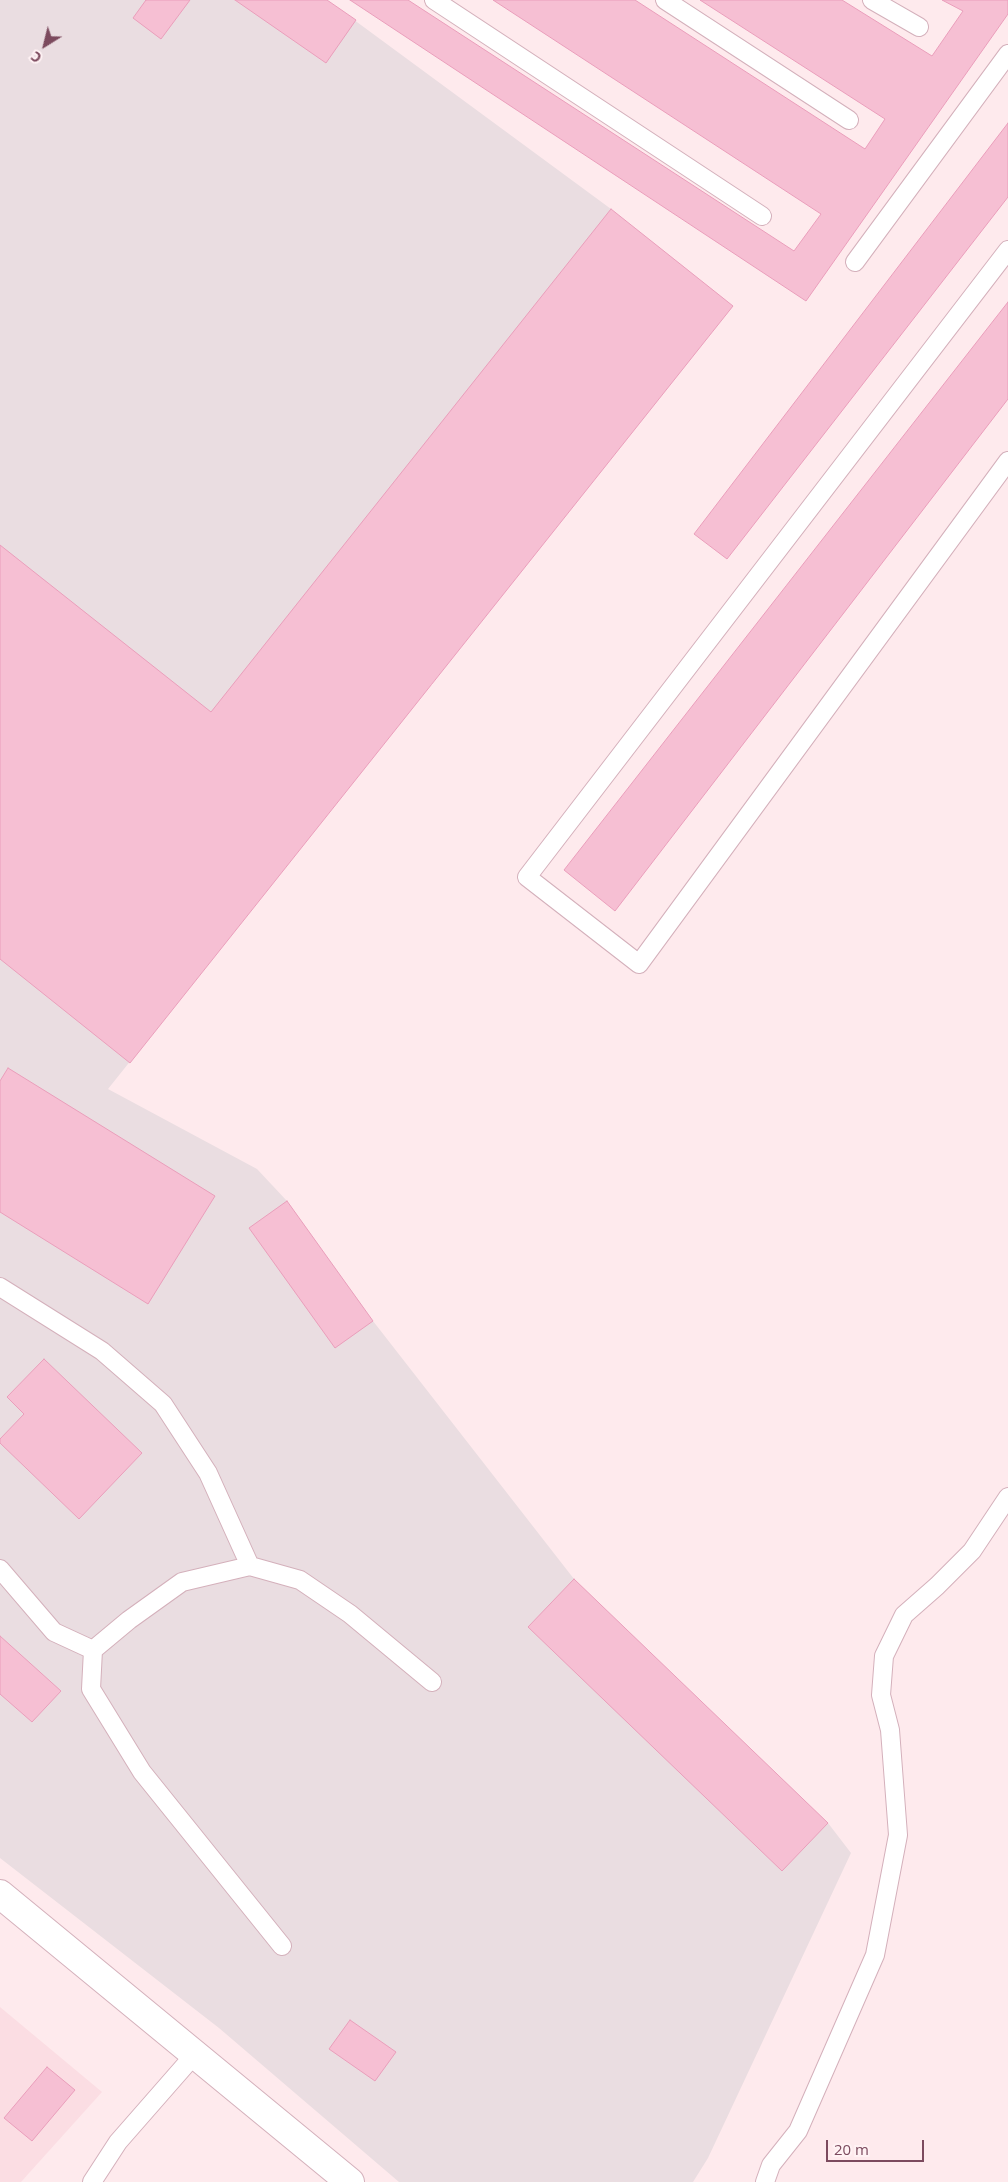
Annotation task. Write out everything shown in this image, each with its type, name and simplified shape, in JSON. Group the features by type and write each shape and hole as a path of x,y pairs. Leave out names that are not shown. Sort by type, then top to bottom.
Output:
{"street":[{"path":"0,1894 350,2182"}],"lane":[{"path":"434,0 762,216"},
{"path":"664,0 849,120"},
{"path":"872,0 919,28"},
{"path":"855,262 1008,54"},
{"path":"1008,250 527,876 639,964 1008,461"},
{"path":"0,1287 102,1350 163,1404 208,1473 250,1566"},
{"path":"765,2182 771,2165 798,2132 875,1955 898,1835 890,1730 881,1695 884,1656 904,1615 972,1551 1008,1497"},
{"path":"282,1946 142,1772 92,1689 93,1650 129,1620 182,1582 250,1566 300,1580 350,1614 432,1682"},
{"path":"0,1569 54,1632 93,1650"},
{"path":"92,2182 118,2142 195,2054"}],"shaded area":[{"path":"0,0 327,0 611,209 733,306 108,1089 257,1169 287,1201 373,1321 574,1579 828,1823 851,1853 708,2158 693,2182 399,2182 219,2028 0,1858"},
{"path":"0,2007 102,2092 21,2182 0,2182"}],"building":[{"path":"146,0 190,0 161,39 133,18"},
{"path":"235,0 327,0 356,20 326,63"},
{"path":"350,0 408,0 794,251 821,214 493,0 635,0 865,149 885,119 700,0 842,0 932,56 963,11 942,0 1008,0 1008,14 806,301"},
{"path":"1008,123 1008,197 727,559 694,534"},
{"path":"611,209 733,306 130,1063 0,959 0,545 211,712"},
{"path":"1008,302 1008,399 615,911 564,870"},
{"path":"8,1068 215,1196 148,1304 0,1212 0,1081"},
{"path":"287,1201 373,1321 335,1348 249,1228"},
{"path":"44,1359 142,1453 79,1519 0,1443 0,1439 24,1414 7,1397"},
{"path":"574,1579 828,1823 782,1871 528,1627"},
{"path":"0,1636 61,1691 32,1722 0,1694"},
{"path":"350,2020 396,2052 375,2081 329,2049"},
{"path":"47,2067 75,2090 32,2141 4,2118"}]}
